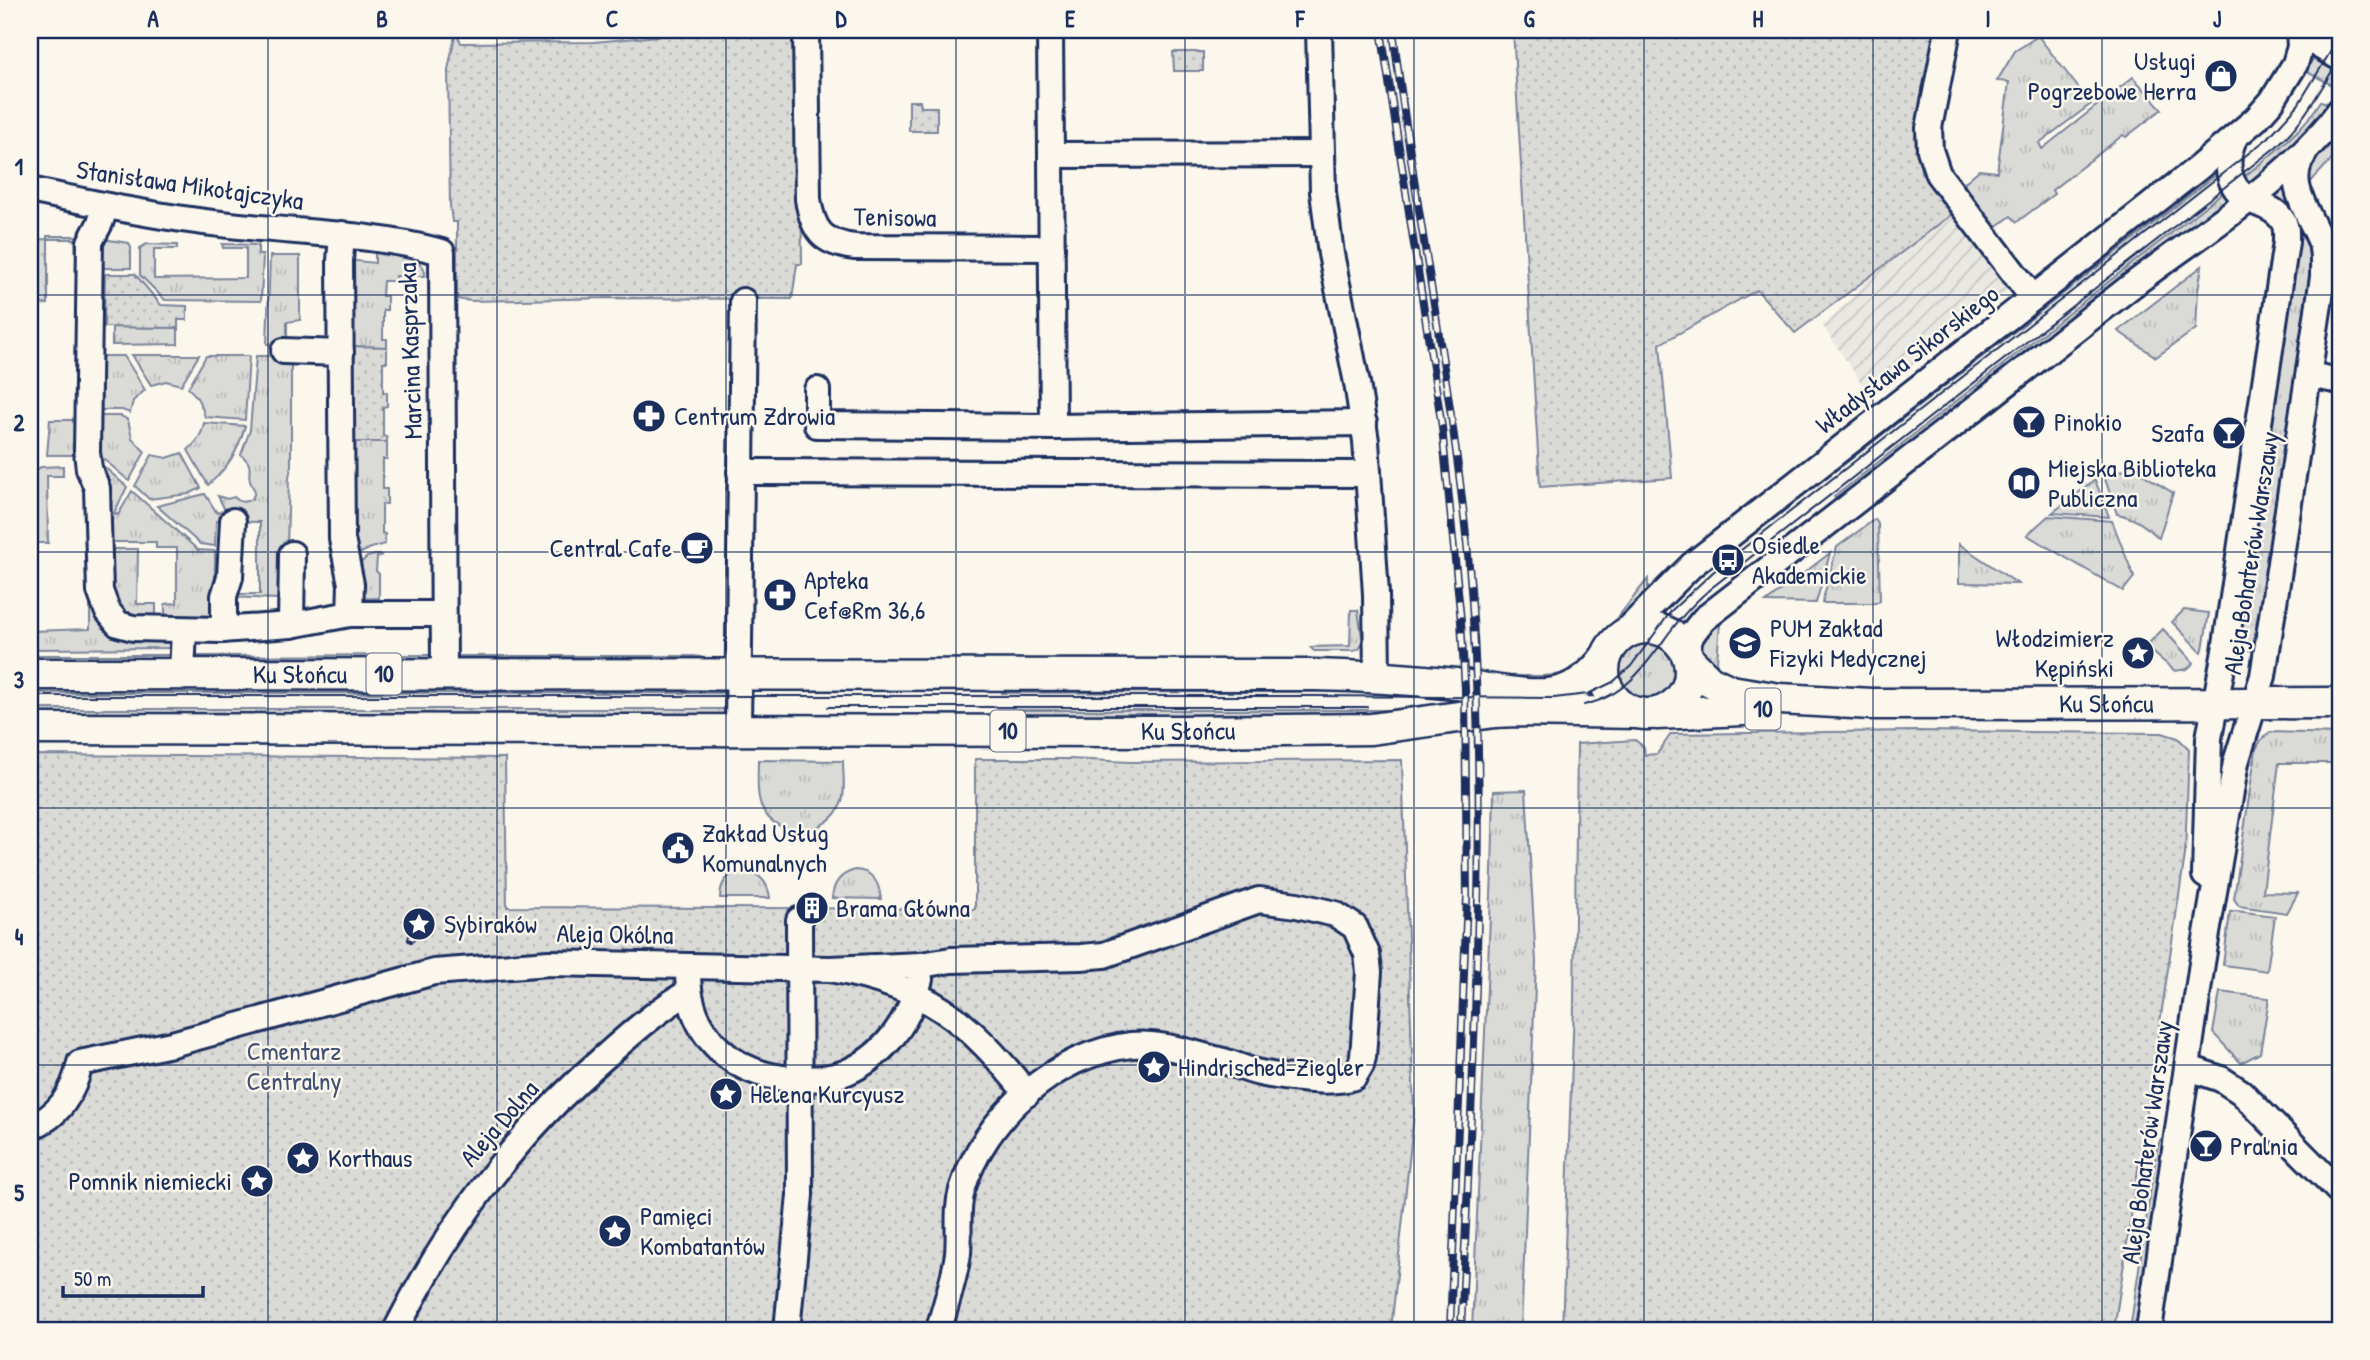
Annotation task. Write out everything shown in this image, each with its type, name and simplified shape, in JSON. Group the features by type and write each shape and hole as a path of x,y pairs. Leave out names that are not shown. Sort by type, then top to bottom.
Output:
{"main road":[{"name":"10","path":"1605,658 1616,640 1639,628 1658,629 1676,638 1688,658"},
{"name":"Ku Słońcu","path":"30,674 1302,675 1377,678 1549,694 1581,682 1605,658"},
{"path":"1605,658 1604,676 1609,693 1622,706 1646,713 1670,708 1683,695 1690,678 1688,658"},
{"name":"Ku Słońcu","path":"1688,658 1710,681 1739,694 1872,704"},
{"name":"Ku Słońcu","path":"30,729 1171,731 1351,729 1399,726 1495,712 1646,713 1872,704 2340,704"}],"street":[{"name":"Tenisowa","path":"806,30 808,199 814,223 827,240 836,245 855,247 1052,248"},
{"path":"1050,30 1053,426"},
{"path":"1319,30 1322,192 1331,254 1364,423 1376,594 1377,678"},
{"path":"1948,30 1929,128 1934,165 1943,181 2033,298"},
{"path":"2301,30 2315,44 2340,58"},
{"name":"Władysława Sikorskiego","path":"1623,634 1692,565 2235,137 2265,110 2287,79 2298,58 2301,30"},
{"path":"1688,658 1689,638 1704,619 2127,289 2248,199 2304,154 2340,110"},
{"path":"2235,137 2229,151 2228,168 2237,190 2248,199"},
{"path":"1051,155 1322,153"},
{"name":"Aleja Bohaterów Warszawy","path":"2149,1330 2189,1069 2202,963 2236,762 2263,676 2309,375 2323,261 2319,239 2297,187 2296,170 2304,154"},
{"name":"Stanisława Mikołajczyka","path":"30,190 106,206 219,224 342,234"},
{"name":"Aleja Bohaterów Warszawy","path":"2202,963 2208,747 2225,651 2286,242 2286,228 2277,214 2248,199"},
{"path":"106,206 92,236 89,252 87,463 97,488 100,591 112,618 125,627 224,629 290,625 350,614 443,614"},
{"path":"342,234 342,539 351,584 350,614"},
{"name":"Marcina Kasprzaka","path":"342,234 399,242 442,252 444,674"},
{"path":"738,729 743,301"},
{"path":"291,359 341,353"},
{"path":"2309,375 2340,381"},
{"path":"817,390 817,425 1364,423"},
{"path":"740,472 1368,474"},
{"path":"224,629 224,596 230,577 233,521"},
{"path":"290,625 292,554"},
{"path":"182,674 184,629"},
{"path":"830,969 921,965 951,960 1104,955 1259,900 1335,914 1355,927 1367,954 1368,984 1363,1057 1362,1065 1354,1077 1335,1080 1274,1075 1183,1052 1133,1045 1071,1063 1027,1094 992,1132 965,1181 958,1209 958,1255 939,1330"},
{"path":"787,1330 800,1195 799,920"},
{"name":"Aleja Okólna","path":"30,1127 43,1122 64,1102 76,1080 80,1063 173,1044 434,972 549,963 830,969"},
{"path":"687,964 689,992 695,1015 726,1055 753,1072 801,1079 817,1079 846,1073 890,1041 899,1029 916,993 921,965"},
{"path":"830,969 861,975 916,993 943,1010 979,1039 1027,1094"},
{"name":"Aleja Dolna","path":"396,1330 431,1266 471,1202 530,1129 559,1097 594,1066 665,1007 689,992"},
{"path":"2189,1069 2221,1079 2241,1092 2340,1192"}],"shaded area":[{"path":"1957,210 2014,286 1871,397 1822,325 1838,313 1838,309 1846,304 1864,283"}],"green space":[{"path":"456,30 461,43 594,42 722,30 800,30 802,264 797,264 792,299 457,299 457,222 452,222 450,206 448,70"},
{"path":"1513,30 1935,30 1917,128 1921,173 1951,215 1795,333 1757,290 1660,344 1672,478 1540,487"},
{"path":"2038,36 2091,104 2039,143 2042,149 2133,77 2162,109 2126,137 2123,135 2052,190 2054,194 2017,222 2011,216 1995,228 1964,191 1965,182 1979,170 1997,172 2009,82 1997,81 2015,51"},
{"path":"1173,52 1203,52 1203,71 1174,71"},
{"path":"2314,58 2340,70 2340,89 2305,71"},
{"path":"909,101 920,101 921,107 937,107 937,131 909,131"},
{"path":"2321,101 2332,105 2310,133 2252,182 2248,184 2241,179 2294,134"},
{"path":"2340,129 2340,150 2308,185 2314,162"},
{"path":"2218,167 2221,171 1842,466 1838,461"},
{"path":"2287,186 2315,261 2259,652 2236,648 2298,243 2272,196"},
{"path":"2227,189 2229,199 1838,502 1834,497"},
{"path":"47,236 82,236 85,257 76,258 75,239 48,239 48,304 33,305 33,357 30,357 30,240 47,239"},
{"path":"102,239 129,243 131,268 95,268"},
{"path":"147,244 177,245 177,249 154,249 154,279 246,278 246,248 223,248 222,244 258,245 258,255 263,255 261,301 165,300 140,275 140,248"},
{"path":"375,250 414,260 424,269 425,276 396,276 395,281 383,281 382,296 387,296 387,310 383,310 383,339 387,339 387,347 347,346 347,260 375,263"},
{"path":"270,256 300,256 300,320 287,322 287,343 267,344"},
{"path":"2202,266 2196,329 2156,357 2118,331"},
{"path":"105,274 135,274 161,305 187,306 187,320 178,320 178,328 104,327"},
{"path":"112,327 178,328 178,344 112,345"},
{"path":"347,346 387,347 387,362 383,362 383,392 387,392 387,406 383,407 383,436 387,437 387,442 347,442"},
{"path":"132,355 199,355 181,385 166,381 151,385"},
{"path":"103,356 124,356 145,390 133,401 130,413 122,410 95,410 94,366"},
{"path":"206,356 249,356 245,420 205,417 199,401 188,388"},
{"path":"256,356 288,356 291,359 291,468 287,547 290,586 278,618 279,599 228,597 237,594 260,594 260,522 216,521 215,546 200,544 157,506 205,494 217,513 225,510 218,496 227,499 234,497 243,502 252,499 255,492 250,481 249,465 241,455 250,430"},
{"path":"95,416 121,416 128,420 132,438 145,452 129,481 99,455"},
{"path":"50,420 84,420 76,453 47,455"},
{"path":"204,423 245,426 231,458 208,485 188,450 199,438"},
{"path":"347,442 387,442 387,459 383,459 383,489 387,489 387,504 382,504 382,533 385,534 385,544 355,556"},
{"path":"182,453 201,488 189,494 149,499 135,486 152,455 167,458"},
{"path":"101,464 127,487 114,513 118,515 132,491 198,550 215,551 215,580 225,581 211,616 165,616 165,604 177,603 177,548 156,548 156,542 105,542"},
{"path":"63,466 63,476 47,476 48,543 30,543 30,473 41,467"},
{"path":"2102,470 2138,471 2173,493 2159,538 2140,523 2117,514"},
{"path":"2095,480 2109,517 2052,513"},
{"path":"2048,516 2112,521 2134,577 2123,591 2027,535"},
{"path":"1875,519 1878,524 1880,601 1822,603 1837,547"},
{"path":"1959,544 2018,584 1959,583"},
{"path":"104,549 138,549 137,604 156,604 156,623 116,610"},
{"path":"1830,553 1816,603 1766,602"},
{"path":"382,555 377,557 376,571 379,574 379,598 354,599 355,568 367,557"},
{"path":"1648,579 1648,593 1606,632 1619,616"},
{"path":"90,601 98,601 172,636 178,648 30,649 30,603 32,602 32,631 90,629"},
{"path":"1351,610 1358,610 1363,643 1359,649 1314,651 1310,647 1350,646"},
{"path":"2184,610 2209,613 2201,652 2172,622"},
{"path":"1723,618 1720,624 1716,673 1705,656 1703,643 1709,632"},
{"path":"2163,629 2194,663 2187,669 2175,671 2150,650 2150,642"},
{"path":"1606,632 1590,659 1553,683 1505,680 1505,676 1560,674 1581,659"},
{"path":"1648,639 1670,648 1679,670 1670,692 1648,701 1626,692 1617,670 1626,648"},
{"path":"30,655 178,655 175,661 30,665"},
{"path":"431,655 428,660 200,663 193,656"},
{"path":"455,656 694,656 701,657 701,660 459,660"},
{"path":"30,682 724,684 730,693 30,693"},
{"path":"1002,683 1437,691 1002,693"},
{"path":"30,709 730,709 724,719 30,720"},
{"path":"1000,710 1438,710 1396,717 1001,720"},
{"path":"1916,731 2162,733 2178,738 2189,749 2185,855 2114,1330 1562,1330 1574,1007 1577,744 1635,740 1644,747 1645,755 1657,754 1671,734"},
{"path":"2270,732 2340,734 2340,763 2279,763 2263,892 2298,893 2287,913 2239,906 2234,899 2256,749"},
{"name":"Cmentarz Centralny","path":"30,755 505,758 507,907 975,909 975,759 1130,762 1402,760 1414,1114 1391,1330 30,1330"},
{"path":"758,760 843,761 841,804 825,823 814,828 790,829 779,825 769,818 760,803"},
{"path":"1526,790 1536,962 1521,1330 1472,1330 1494,791"},
{"path":"744,870 755,873 762,879 770,898 720,898 726,879"},
{"path":"855,870 874,878 881,899 832,898 838,880"},
{"path":"2230,912 2275,916 2267,971 2223,965"},
{"path":"2220,992 2269,998 2260,1053 2241,1063 2213,1033"},
{"path":"2160,1140 2167,1141 2139,1330 2130,1330 2156,1153"}],"tram line":[{"path":"30,696 1554,698 1588,694 1613,682 1631,666 1672,610 1713,572 2268,138 2298,105 2340,36"},
{"path":"1584,705 1612,695 1633,678 1683,615 1710,589 2276,147 2304,116 2340,58"},
{"path":"828,707 1367,707"}],"railway":[{"path":"1381,30 1442,427 1465,689 1467,897 1450,1330"},
{"path":"1393,30 1457,458 1466,530 1477,693 1477,966 1461,1330"},
{"path":"411,939 421,919"}],"place":[{"name":"Usługi Pogrzebowe Herra","path":"2221,76"},
{"name":"Centrum Zdrowia","path":"649,416"},
{"name":"Pinokio","path":"2029,422"},
{"name":"Szafa","path":"2229,433"},
{"name":"Miejska Biblioteka Publiczna","path":"2024,483"},
{"name":"Central Cafe","path":"697,548"},
{"name":"Osiedle Akademickie","path":"1728,560"},
{"name":"Apteka Cef@Rm 36,6","path":"780,595"},
{"name":"PUM Zakład Fizyki Medycznej","path":"1745,643"},
{"name":"Włodzimierz Kępiński","path":"2138,653"},
{"name":"Zakład Usług Komunalnych","path":"678,848"},
{"name":"Brama Główna","path":"812,908"},
{"name":"Sybiraków","path":"419,924"},
{"name":"Hindrisched-Ziegler","path":"1154,1067"},
{"name":"Helena Kurcyusz","path":"726,1094"},
{"name":"Pralnia","path":"2206,1146"},
{"name":"Korthaus","path":"303,1158"},
{"name":"Pomnik niemiecki","path":"257,1181"},
{"name":"Pamięci Kombatantów","path":"615,1231"}]}
